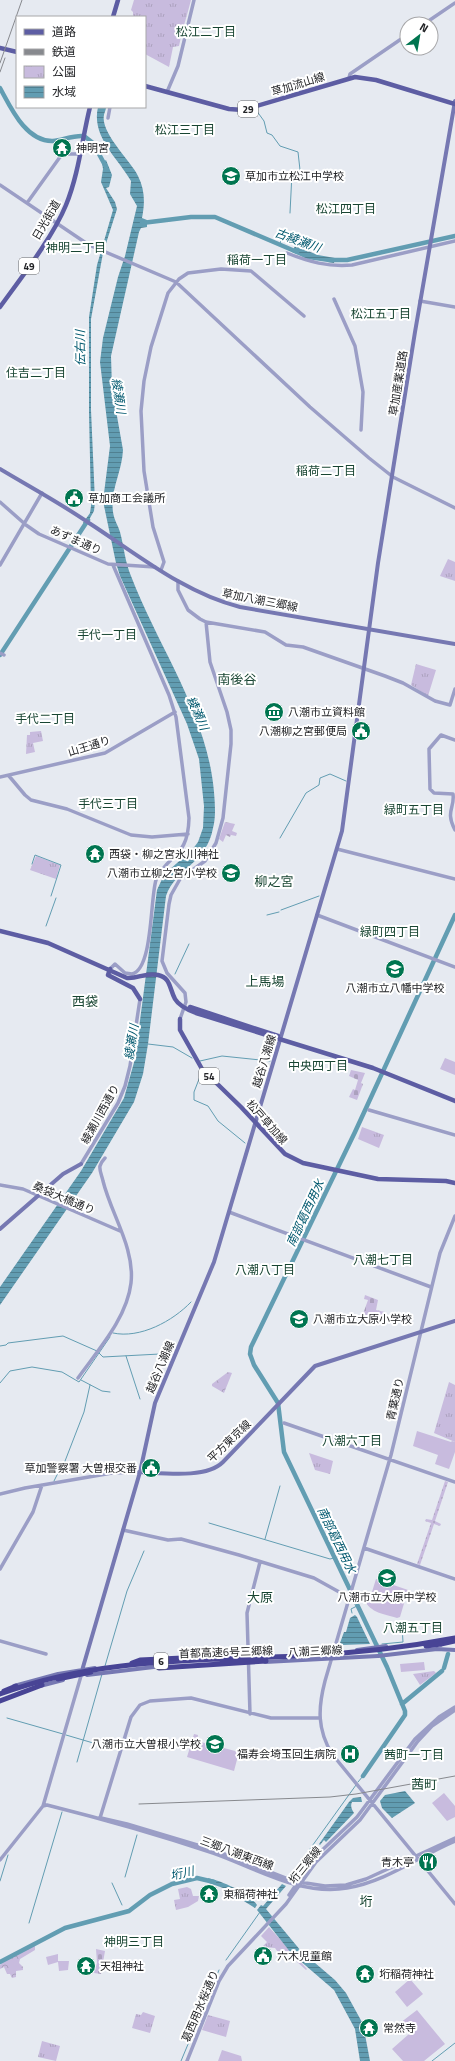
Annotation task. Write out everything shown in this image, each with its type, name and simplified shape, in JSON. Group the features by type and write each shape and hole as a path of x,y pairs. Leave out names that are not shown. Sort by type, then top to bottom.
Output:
{"highway":[{"name":"首都高速6号三郷線","path":"1,1692 48,1678 115,1665 187,1660 326,1654 386,1649 455,1637"},
{"name":"首都高速6号三郷線","path":"0,1700 42,1683 116,1668 207,1662 357,1656 455,1642"},
{"path":"132,1663 149,1660 248,1654 326,1654"},
{"path":"139,1668 238,1664 266,1660"},
{"path":"0,1700 42,1685"},
{"path":"1,1692 16,1686"}],"main road":[{"path":"113,16 118,0"},
{"path":"0,48 16,52"},
{"name":"草加流山線","path":"146,86 225,108 243,110 349,78 369,78 455,103"},
{"name":"草加産業道路","path":"364,668 379,557 420,301 455,103"},
{"name":"日光街道","path":"0,307 56,224 68,199 81,154 90,108"},
{"name":"草加八潮三郷線","path":"0,469 42,493 87,521 158,569 203,595 235,605 455,644"},
{"name":"越谷八潮線","path":"140,1472 155,1403 214,1262 337,849 344,818 364,668"},
{"path":"0,930 48,943 85,961 110,969 126,978 149,973 162,976 169,982 176,1000 184,1006 281,1038 380,1068 455,1100"},
{"path":"110,969 108,975 133,988 140,999"},
{"name":"松戸草加線","path":"180,1019 180,1030 197,1062 285,1154 297,1161 378,1179 446,1181 455,1183"},
{"path":"0,1229 66,1171 81,1164"},
{"name":"平方東京線","path":"140,1472 199,1472 213,1470 223,1462 309,1371 319,1364 455,1321"},
{"path":"0,1700 42,1685 81,1676 140,1472"},
{"name":"八潮三郷線","path":"83,1669 132,1663 334,1652 455,1637"},
{"name":"八潮三郷線","path":"81,1676 139,1668 332,1659 437,1649 455,1650"},
{"path":"16,1686 40,1678 83,1669"}],"street":[{"path":"167,92 178,66 194,0"},
{"path":"436,16 455,3"},
{"path":"349,78 350,74 399,40"},
{"path":"108,118 110,108"},
{"path":"27,204 60,156 64,154 81,154"},
{"path":"0,186 89,245 176,282 333,428 393,477 455,508"},
{"path":"287,253 320,265 339,266 455,241"},
{"path":"158,569 164,562 153,527 145,477 141,411 146,369 154,335 165,300 176,282 186,274 200,270 251,271 304,316"},
{"path":"334,299 354,346 363,392 361,430"},
{"path":"420,301 455,307"},
{"path":"0,565 42,493"},
{"name":"あずま通り","path":"0,502 39,534 114,565 158,569"},
{"path":"110,969 114,964 127,974 134,974 139,971 146,951 156,880 162,870 182,849 188,834 189,815 175,712 114,565"},
{"path":"178,581 178,590 188,610 194,616 206,622 260,630 286,645 303,647 397,680 435,701 450,705 455,689"},
{"path":"180,1019 184,1006 185,993 167,973 162,960 169,904 171,895 180,879 205,860 216,843 223,818 231,744 231,730 227,712 210,662 206,622"},
{"name":"山王通り","path":"0,777 105,753 175,712"},
{"path":"455,740 441,735 429,749 430,790 434,793 453,794 454,798 450,818 455,830"},
{"path":"9,776 31,800 67,808 131,835 147,838 188,834"},
{"path":"337,849 455,879"},
{"path":"317,915 455,967"},
{"name":"綾瀬川西通り","path":"81,1164 118,1103 126,1086 140,999"},
{"path":"369,1110 455,1135"},
{"path":"78,1378 115,1324 128,1296 131,1279 130,1263 100,1170 105,1158"},
{"name":"桑袋大橋通り","path":"0,1185 15,1187 120,1231"},
{"path":"229,1212 432,1287"},
{"name":"青葉通り","path":"319,1718 321,1698 390,1460 442,1246 455,1216"},
{"path":"284,1423 455,1482"},
{"path":"0,1494 112,1473 140,1472"},
{"path":"0,1569 32,1514 42,1485"},
{"path":"123,1530 168,1540 181,1539 314,1578 350,1598"},
{"path":"364,1548 455,1578"},
{"path":"250,1714 246,1613 260,1562"},
{"path":"0,1641 46,1654"},
{"path":"0,1860 43,1806 81,1676"},
{"path":"100,1818 128,1723 133,1713 140,1705 156,1700 190,1698 271,1718 319,1718 328,1747 358,1786 455,1904"},
{"name":"垳三郷線","path":"371,1802 415,1738 439,1717 455,1707"},
{"name":"垳三郷線","path":"266,1924 286,1904 316,1856 348,1828 371,1802 418,1741 432,1726 455,1710"},
{"name":"三郷八潮東西線","path":"43,1806 47,1805 100,1818 213,1853 298,1884 325,1889 347,1888 372,1881 455,1838"},
{"name":"三郷八潮東西線","path":"417,1858 455,1841"},
{"name":"葛西用水桜通り","path":"187,2061 224,1970 266,1924"}],"green space":[{"path":"134,0 191,0 179,46 173,47 169,67 146,55 146,16 133,16 133,12 131,10"},
{"path":"448,559 455,562 455,581 440,576"},
{"path":"416,664 436,670 428,696 411,685"},
{"path":"41,731 43,741 33,743 35,752 26,754 27,735 30,735 30,732"},
{"path":"225,822 235,824 232,831 237,833 236,836 231,835 230,837 226,835 223,842 219,839"},
{"path":"36,856 60,865 56,879 30,870"},
{"path":"445,1058 455,1062 455,1075 440,1069"},
{"path":"351,1070 365,1073 361,1083 363,1084 357,1100 349,1097 353,1089 355,1090 358,1080 349,1076"},
{"path":"362,1127 384,1135 379,1148 358,1139"},
{"path":"365,1295 378,1300 376,1310 385,1312 382,1321 363,1314 368,1300 364,1299"},
{"path":"228,1372 232,1373 224,1393 212,1386 212,1384"},
{"path":"449,1382 455,1385 455,1442 434,1433"},
{"path":"417,1431 455,1442 455,1452 449,1469 435,1464 438,1455 413,1446"},
{"path":"309,1453 333,1461 330,1474 315,1470"},
{"path":"445,1481 448,1482 435,1521 441,1524 440,1526 434,1524 420,1565 417,1564 431,1523 425,1521 426,1519 432,1520"},
{"path":"376,1579 408,1590 400,1617 397,1618 376,1612 365,1602 362,1596 366,1594 371,1595"},
{"path":"424,1662 425,1670 401,1672 400,1664"},
{"path":"434,1671 436,1673 420,1685 413,1674"},
{"path":"194,1734 198,1735 197,1741 239,1752 234,1771 187,1757"},
{"path":"444,1793 455,1806 455,1817 447,1821 432,1803"},
{"path":"187,1887 191,1889 193,1896 199,1896 198,1901 188,1907 176,1910 174,1900 180,1899 178,1889"},
{"path":"269,1927 307,1969 306,1970 285,1951 280,1955 275,1948 262,1947 267,1942 261,1936"},
{"path":"35,1945 35,1950 20,1959 19,1963 23,1967 23,1970 16,1971 16,1977 12,1978 10,1974 7,1974 4,1967 0,1969 0,1965 10,1957"},
{"path":"96,1949 105,1951 101,1974 94,1973 97,1963"},
{"path":"58,1954 58,1961 69,1961 68,1970 59,1971 58,1962 48,1965 46,1957"},
{"path":"410,1979 423,1994 407,2007 395,1992"},
{"path":"417,2010 445,2044 424,2061 403,2061 392,2049 409,2034 400,2023"},
{"path":"143,2012 155,2016 150,2033 132,2028 136,2014 141,2015"},
{"path":"208,2015 230,2021 226,2037 202,2030"},
{"path":"42,2041 60,2046 56,2061 38,2057"},
{"path":"222,2050 241,2056 242,2061 218,2061"}],"water":[{"path":"98,108 106,108 104,122 107,130 117,147 138,176 142,186 144,207 142,218 147,220 147,227 141,228 139,232 111,356 112,388 123,450 121,466 113,496 114,518 120,532 131,576 142,603 192,708 202,735 210,763 214,792 215,819 210,840 204,850 198,858 176,879 166,896 148,1044 143,1074 134,1102 92,1173 0,1305 0,1287 81,1171 124,1098 135,1059 157,890 163,877 165,878 170,872 169,870 192,850 198,842 203,828 204,806 199,759 187,724 120,576 103,501 110,446 100,362 103,338 137,206 130,194 131,181 102,138 98,128"},
{"path":"106,160 112,175 109,187 106,188 115,202 117,209 103,253 91,319 91,410 95,502 94,511 86,525 83,523 90,513 91,506 89,317 97,265 113,210 101,182 103,169 102,163"},
{"path":"295,246 318,255 335,258 334,263 307,259 292,252"},
{"path":"355,1615 370,1644 342,1645 340,1643 344,1632 346,1632 350,1618"},
{"path":"405,1791 415,1803 392,1818 382,1808 380,1801 385,1795"},
{"path":"361,1797 362,1802 351,1803 354,1813 326,1842 324,1840 320,1845 319,1844 349,1802 353,1798"},
{"path":"208,1878 235,1888 248,1896 257,1905 255,1908 223,1888 209,1883"},
{"path":"282,1884 286,1886 266,1909 301,1951 335,1980 346,1993 363,2024 370,2061 360,2061 355,2029 334,1990 291,1953 257,1910 261,1905 263,1906"}],"waterway":[{"name":"伝右川","path":"0,88 14,114 27,130 35,136 43,140 53,141 76,136 84,136 93,143 106,167"},
{"path":"256,110 264,121 267,133 272,135 280,146 298,152 300,170 292,173 290,213"},
{"name":"古綾瀬川","path":"142,223 191,217 215,217 297,252"},
{"name":"古綾瀬川","path":"329,260 347,260 455,236"},
{"name":"古綾瀬川","path":"280,244 281,240"},
{"name":"伝右川","path":"0,655 88,520"},
{"path":"280,838 306,793 319,785 320,778 330,774 346,781"},
{"path":"32,864 35,855 61,865 51,896"},
{"path":"281,910 319,896"},
{"path":"46,926 56,898"},
{"path":"267,915 279,912"},
{"name":"南部葛西用水","path":"363,1776 405,1715 405,1711 387,1667 284,1452 278,1403 254,1365 250,1354 251,1347 355,1132 455,915"},
{"path":"175,974 189,944"},
{"path":"148,1044 173,1047 192,1058"},
{"path":"200,1061 222,1056 270,1061"},
{"path":"201,1074 194,1092 194,1100 208,1106 218,1121 245,1143"},
{"path":"113,1333 123,1334 145,1331 166,1322 191,1302"},
{"path":"0,1346 8,1343 63,1336 97,1351"},
{"path":"0,1383 10,1371 32,1367 62,1372 79,1382 110,1337"},
{"path":"99,1353 103,1357 160,1354 173,1351"},
{"path":"126,1356 140,1399"},
{"path":"81,1380 102,1391 110,1392"},
{"path":"54,1481 58,1473 60,1474 84,1412 90,1385"},
{"path":"265,1539 280,1486"},
{"path":"209,1523 330,1559 334,1558"},
{"path":"105,1666 127,1591 144,1551"},
{"path":"352,1613 351,1609 357,1606"},
{"path":"382,1644 403,1642 402,1626"},
{"path":"444,1668 448,1654"},
{"path":"402,1704 442,1671"},
{"path":"77,1762 102,1674"},
{"path":"7,1718 63,1734"},
{"path":"66,1735 100,1745"},
{"name":"南部葛西用水","path":"358,1782 363,1776"},
{"path":"292,1874 356,1785"},
{"path":"29,1923 62,1812"},
{"path":"125,1877 137,1835"},
{"path":"0,1881 8,1855"},
{"name":"垳川","path":"0,1962 65,1928 129,1911 150,1895 172,1884 197,1878 214,1882"},
{"path":"112,1883 122,1905"},
{"path":"226,1960 260,1912"},
{"path":"181,2061 219,1970"},
{"path":"432,2061 455,2043"}],"railway":[{"path":"16,16 22,0"},
{"path":"0,63 16,17"},
{"path":"0,72 5,58"},
{"path":"139,1804 330,1797 356,1794 455,1776"}],"place":[{"name":"神明宮","path":"62,148"},
{"name":"草加市立松江中学校","path":"231,176"},
{"name":"草加商工会議所","path":"74,498"},
{"name":"八潮市立資料館","path":"274,712"},
{"name":"八潮柳之宮郵便局","path":"361,731"},
{"name":"西袋・柳之宮氷川神社","path":"95,854"},
{"name":"八潮市立柳之宮小学校","path":"231,873"},
{"name":"八潮市立八幡中学校","path":"395,969"},
{"name":"八潮市立大原小学校","path":"299,1319"},
{"name":"草加警察署 大曽根交番","path":"151,1468"},
{"name":"八潮市立大原中学校","path":"387,1578"},
{"name":"八潮市立大曽根小学校","path":"215,1744"},
{"name":"福寿会埼玉回生病院","path":"350,1754"},
{"name":"青木亭","path":"428,1862"},
{"name":"東稲荷神社","path":"209,1894"},
{"name":"六木児童館","path":"263,1956"},
{"name":"天祖神社","path":"86,1966"},
{"name":"垳稲荷神社","path":"365,1974"},
{"name":"常然寺","path":"369,2028"}],"district":[{"name":"松江二丁目","path":"206,31"},
{"name":"松江三丁目","path":"185,129"},
{"name":"松江四丁目","path":"346,208"},
{"name":"神明二丁目","path":"76,247"},
{"name":"稲荷一丁目","path":"257,259"},
{"name":"松江五丁目","path":"381,313"},
{"name":"住吉二丁目","path":"36,372"},
{"name":"稲荷二丁目","path":"326,470"},
{"name":"手代一丁目","path":"107,634"},
{"name":"南後谷","path":"237,679"},
{"name":"手代二丁目","path":"45,718"},
{"name":"手代三丁目","path":"108,803"},
{"name":"緑町五丁目","path":"414,809"},
{"name":"柳之宮","path":"274,881"},
{"name":"緑町四丁目","path":"390,931"},
{"name":"上馬場","path":"265,981"},
{"name":"西袋","path":"85,1001"},
{"name":"中央四丁目","path":"318,1065"},
{"name":"八潮七丁目","path":"383,1259"},
{"name":"八潮八丁目","path":"265,1269"},
{"name":"八潮六丁目","path":"352,1440"},
{"name":"大原","path":"260,1597"},
{"name":"八潮五丁目","path":"413,1627"},
{"name":"茜町一丁目","path":"414,1754"},
{"name":"茜町","path":"424,1784"},
{"name":"垳","path":"366,1901"},
{"name":"神明三丁目","path":"134,1941"}],"water label":[{"name":"綾瀬川","path":"119,396"},
{"name":"綾瀬川","path":"198,713"},
{"name":"綾瀬川","path":"131,1042"}]}
